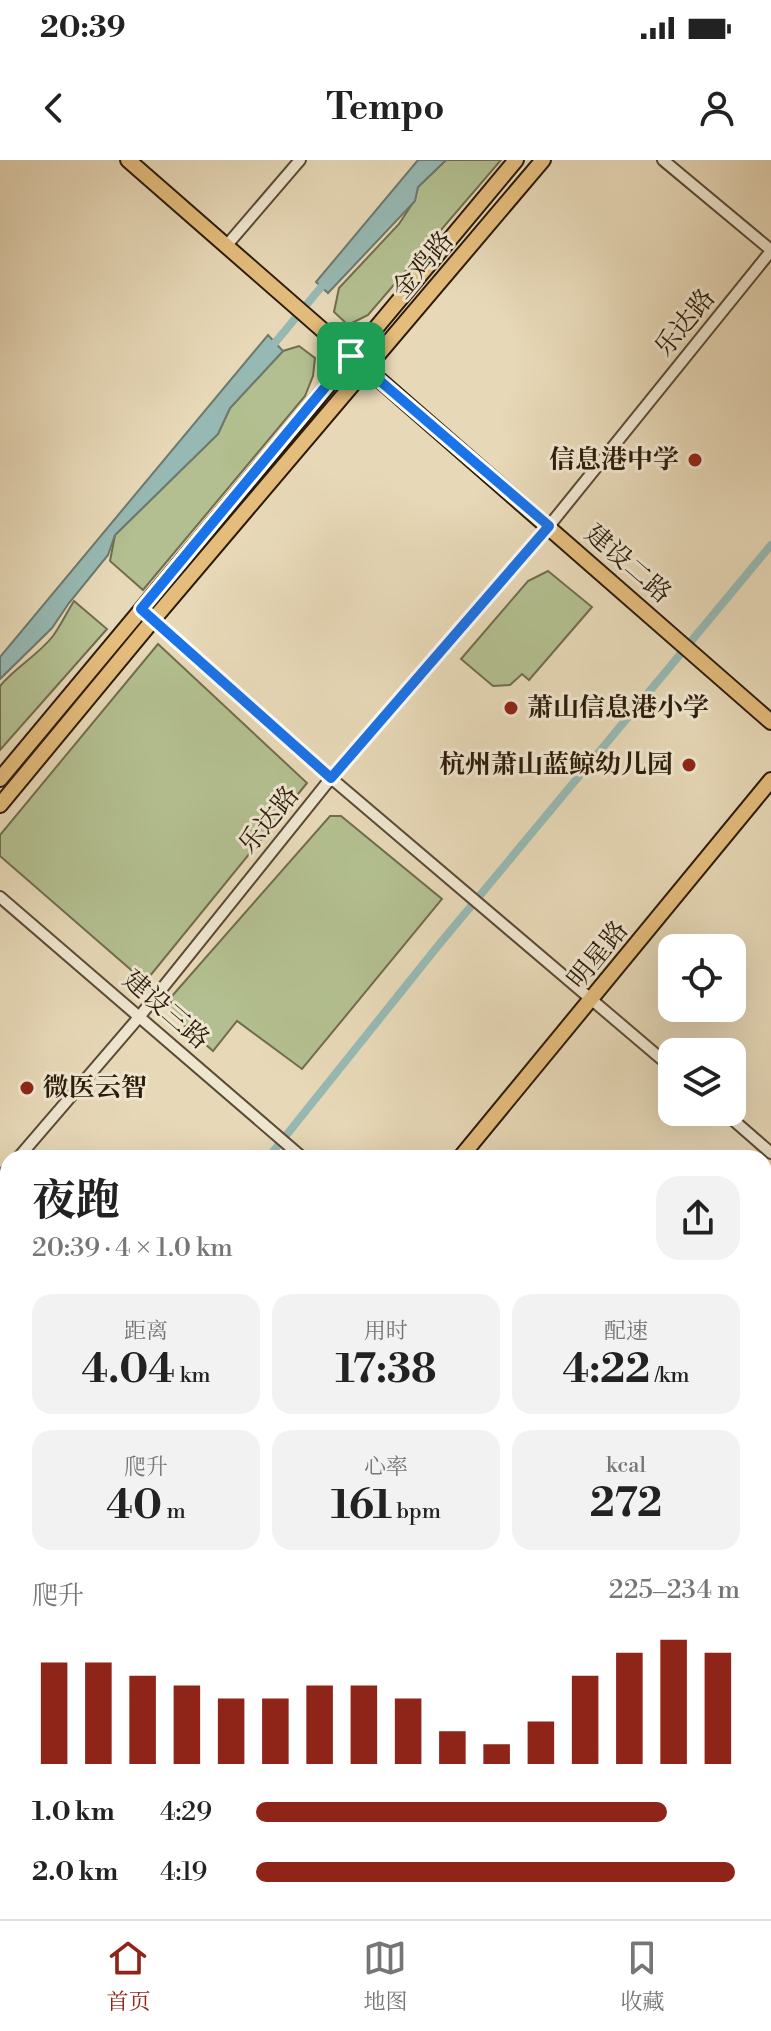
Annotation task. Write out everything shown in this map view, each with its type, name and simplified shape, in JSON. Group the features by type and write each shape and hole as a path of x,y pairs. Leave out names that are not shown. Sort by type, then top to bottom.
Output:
{"main road":[{"name":"建设二路","path":"128,160 771,722"},
{"name":"金鸡路","path":"0,779 516,160"},
{"name":"金鸡路","path":"0,805 543,160"},
{"name":"明星路","path":"467,1150 771,780"}],"street":[{"path":"227,245 300,160"},
{"path":"663,160 771,251"},
{"name":"乐达路","path":"25,1150 140,1016 331,778 549,526 771,251"},
{"path":"141,609 331,778 658,1056"},
{"name":"建设三路","path":"0,897 294,1150"},
{"path":"740,1126 768,1150"}],"green space":[{"path":"446,160 501,160 368,315 348,325 334,312 339,288 399,224 414,201 418,187"},
{"path":"299,346 315,358 313,376 305,396 143,590 110,561 115,535 218,434 230,408 283,351"},
{"path":"548,571 592,607 529,680 522,674 510,685 493,686 461,659 528,581"},
{"path":"74,601 107,629 0,750 0,686 47,643"},
{"path":"158,644 307,783 145,982 0,856 0,835"},
{"path":"330,816 341,816 442,899 302,1069 237,1021 213,1051 169,1012 172,996"}],"water":[{"path":"418,160 446,160 418,187 415,201 328,293 316,282"},
{"path":"268,335 283,351 230,408 218,434 115,535 108,555 52,628 0,679 0,657"}],"waterway":[{"path":"269,350 327,280"},
{"path":"274,1150 437,947 771,545"}],"place":[{"name":"信息港中学","path":"695,460"},
{"name":"萧山信息港小学","path":"511,708"},
{"name":"杭州萧山蓝鲸幼儿园","path":"689,765"},
{"name":"微医云智","path":"27,1088"}],"route":[{"path":"351,356 549,526 331,778 141,609 351,356"}]}
